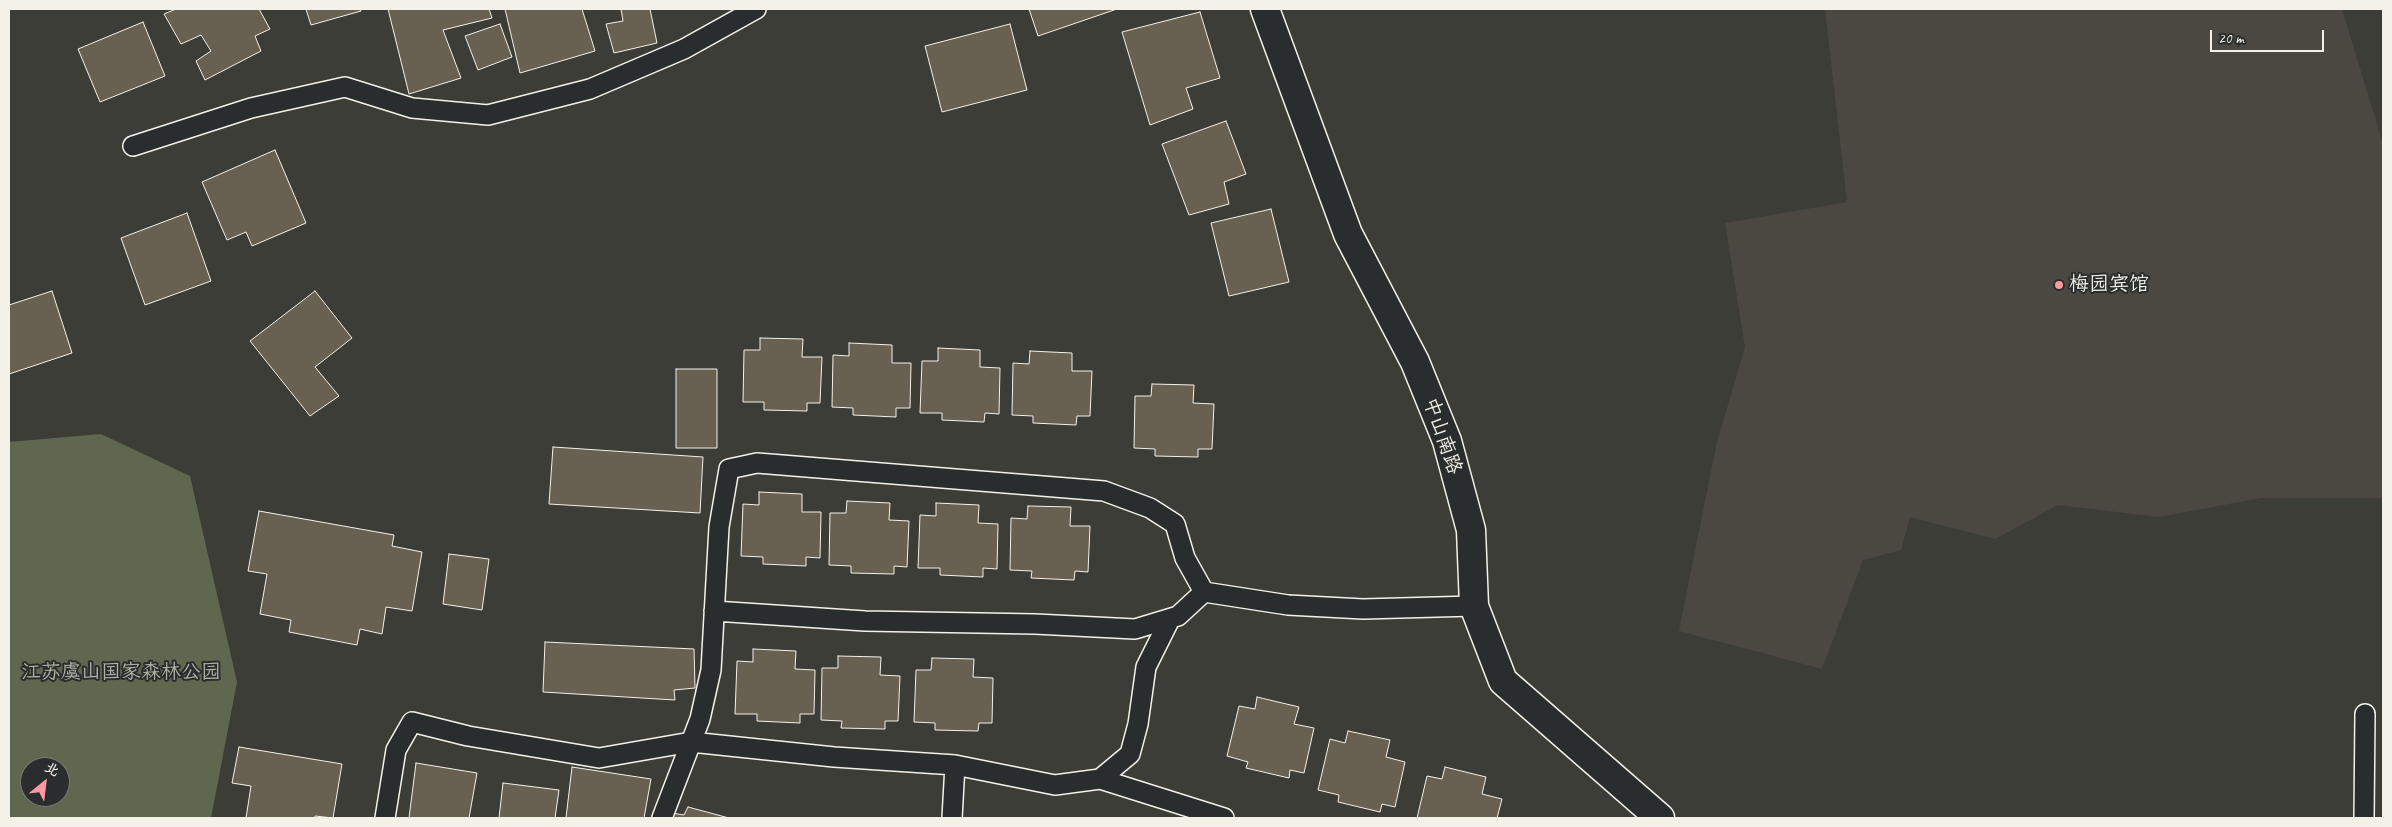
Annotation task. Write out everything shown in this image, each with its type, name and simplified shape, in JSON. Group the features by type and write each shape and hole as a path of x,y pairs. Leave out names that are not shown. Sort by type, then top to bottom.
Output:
{"street":[{"name":"中山南路","path":"1265,9 1348,234 1415,362 1448,442 1471,530 1474,606 1503,681 1660,818"}],"lane":[{"path":"133,146 251,108 345,87 412,108 488,114 590,89 684,49 756,9"},
{"path":"662,818 700,719 711,670 720,527 730,469 757,463 1104,491 1150,508 1176,524 1185,558 1204,592"},
{"path":"1204,592 1288,605 1363,610 1474,606"},
{"path":"714,612 865,621 1035,624 1135,629 1178,616 1204,592"},
{"path":"1100,779 1130,754 1138,724 1146,667 1170,619"},
{"path":"2364,818 2365,714"},
{"path":"385,818 396,750 412,722 468,736 599,758 691,742 834,756 955,765 1055,785 1100,779 1224,818"},
{"path":"952,818 955,765"}],"shaded area":[{"name":"梅园宾馆","path":"1825,9 2342,9 2383,144 2383,498 2261,498 2159,517 2058,505 1995,539 1910,517 1901,550 1863,560 1822,669 1679,631 1717,442 1745,347 1725,223 1847,202"}],"green space":[{"name":"江苏虞山国家森林公园","path":"101,434 190,476 237,682 211,818 9,818 9,442"}],"building":[{"path":"176,9 259,9 270,29 255,36 261,51 205,80 196,61 211,51 201,35 181,44 164,14"},
{"path":"306,9 360,9 361,11 311,25"},
{"path":"388,9 489,9 492,18 443,30 461,78 409,94"},
{"path":"505,9 582,9 595,51 520,73"},
{"path":"621,9 650,9 657,43 614,53 606,24 623,21"},
{"path":"1029,9 1117,9 1038,36"},
{"path":"1200,12 1220,78 1186,88 1193,109 1150,125 1122,32"},
{"path":"143,22 165,76 100,102 78,49"},
{"path":"500,24 512,57 478,70 465,36"},
{"path":"1010,24 1027,90 942,112 925,46"},
{"path":"1226,121 1246,174 1224,182 1229,204 1189,215 1162,144"},
{"path":"275,150 306,223 252,246 246,232 227,240 202,182"},
{"path":"1271,209 1289,282 1229,296 1211,223"},
{"path":"187,213 211,281 145,305 121,238"},
{"path":"52,291 72,353 9,374 9,305"},
{"path":"315,291 352,338 315,367 339,396 310,416 250,341"},
{"path":"760,338 803,339 802,357 822,357 820,403 807,403 807,411 764,410 764,402 743,402 744,350 760,350"},
{"path":"849,343 892,345 892,363 911,363 910,408 896,408 896,417 853,415 853,408 832,407 833,355 849,356"},
{"path":"938,348 980,350 980,367 1000,368 999,414 985,413 984,422 942,420 942,413 920,413 922,361 938,361"},
{"path":"1030,351 1072,353 1072,371 1092,371 1090,416 1077,416 1076,425 1033,423 1033,416 1012,415 1013,363 1029,364"},
{"path":"676,369 717,369 717,448 676,448"},
{"path":"1152,384 1194,385 1193,403 1214,404 1212,449 1198,449 1198,457 1155,456 1155,449 1134,448 1135,396 1151,396"},
{"path":"553,447 703,457 700,513 549,504"},
{"path":"759,492 802,494 802,512 821,512 820,558 806,557 806,566 763,564 763,557 741,556 743,504 759,505"},
{"path":"847,501 890,503 889,520 909,521 907,567 894,566 894,574 851,573 851,566 829,565 830,513 846,513"},
{"path":"936,503 979,505 978,523 998,524 997,569 983,568 983,577 940,575 940,568 918,568 920,515 936,516"},
{"path":"1028,506 1071,507 1070,526 1090,526 1088,572 1075,571 1074,580 1031,578 1032,571 1010,570 1011,518 1027,519"},
{"path":"259,511 394,535 392,546 422,552 412,611 386,607 382,634 360,629 357,645 289,632 291,620 260,614 267,574 248,571"},
{"path":"449,554 489,559 482,610 443,604"},
{"path":"545,642 694,649 695,688 674,690 675,700 543,692"},
{"path":"753,649 796,651 795,669 815,670 814,714 800,714 800,723 757,721 757,714 735,714 737,661 753,662"},
{"path":"838,656 881,657 880,675 900,676 898,721 885,721 885,729 841,728 842,721 821,720 822,668 838,668"},
{"path":"932,658 974,659 973,677 993,678 992,723 979,723 978,731 935,730 935,723 914,722 916,670 931,670"},
{"path":"1257,697 1299,707 1294,724 1314,728 1304,773 1290,770 1289,778 1246,768 1248,762 1227,756 1239,706 1255,709"},
{"path":"1348,731 1390,740 1386,757 1405,762 1395,807 1382,804 1380,812 1338,802 1339,795 1318,790 1330,739 1345,743"},
{"path":"239,747 342,764 333,818 315,816 315,818 246,818 251,786 232,783"},
{"path":"416,763 477,773 469,818 409,818"},
{"path":"572,767 651,779 644,818 566,818"},
{"path":"1445,767 1486,777 1482,794 1502,799 1497,818 1417,818 1427,776 1442,779"},
{"path":"503,783 559,790 555,818 499,818"},
{"path":"688,807 729,818 672,818 672,813 684,815"}],"place":[{"name":"梅园宾馆","path":"2059,285"}]}
